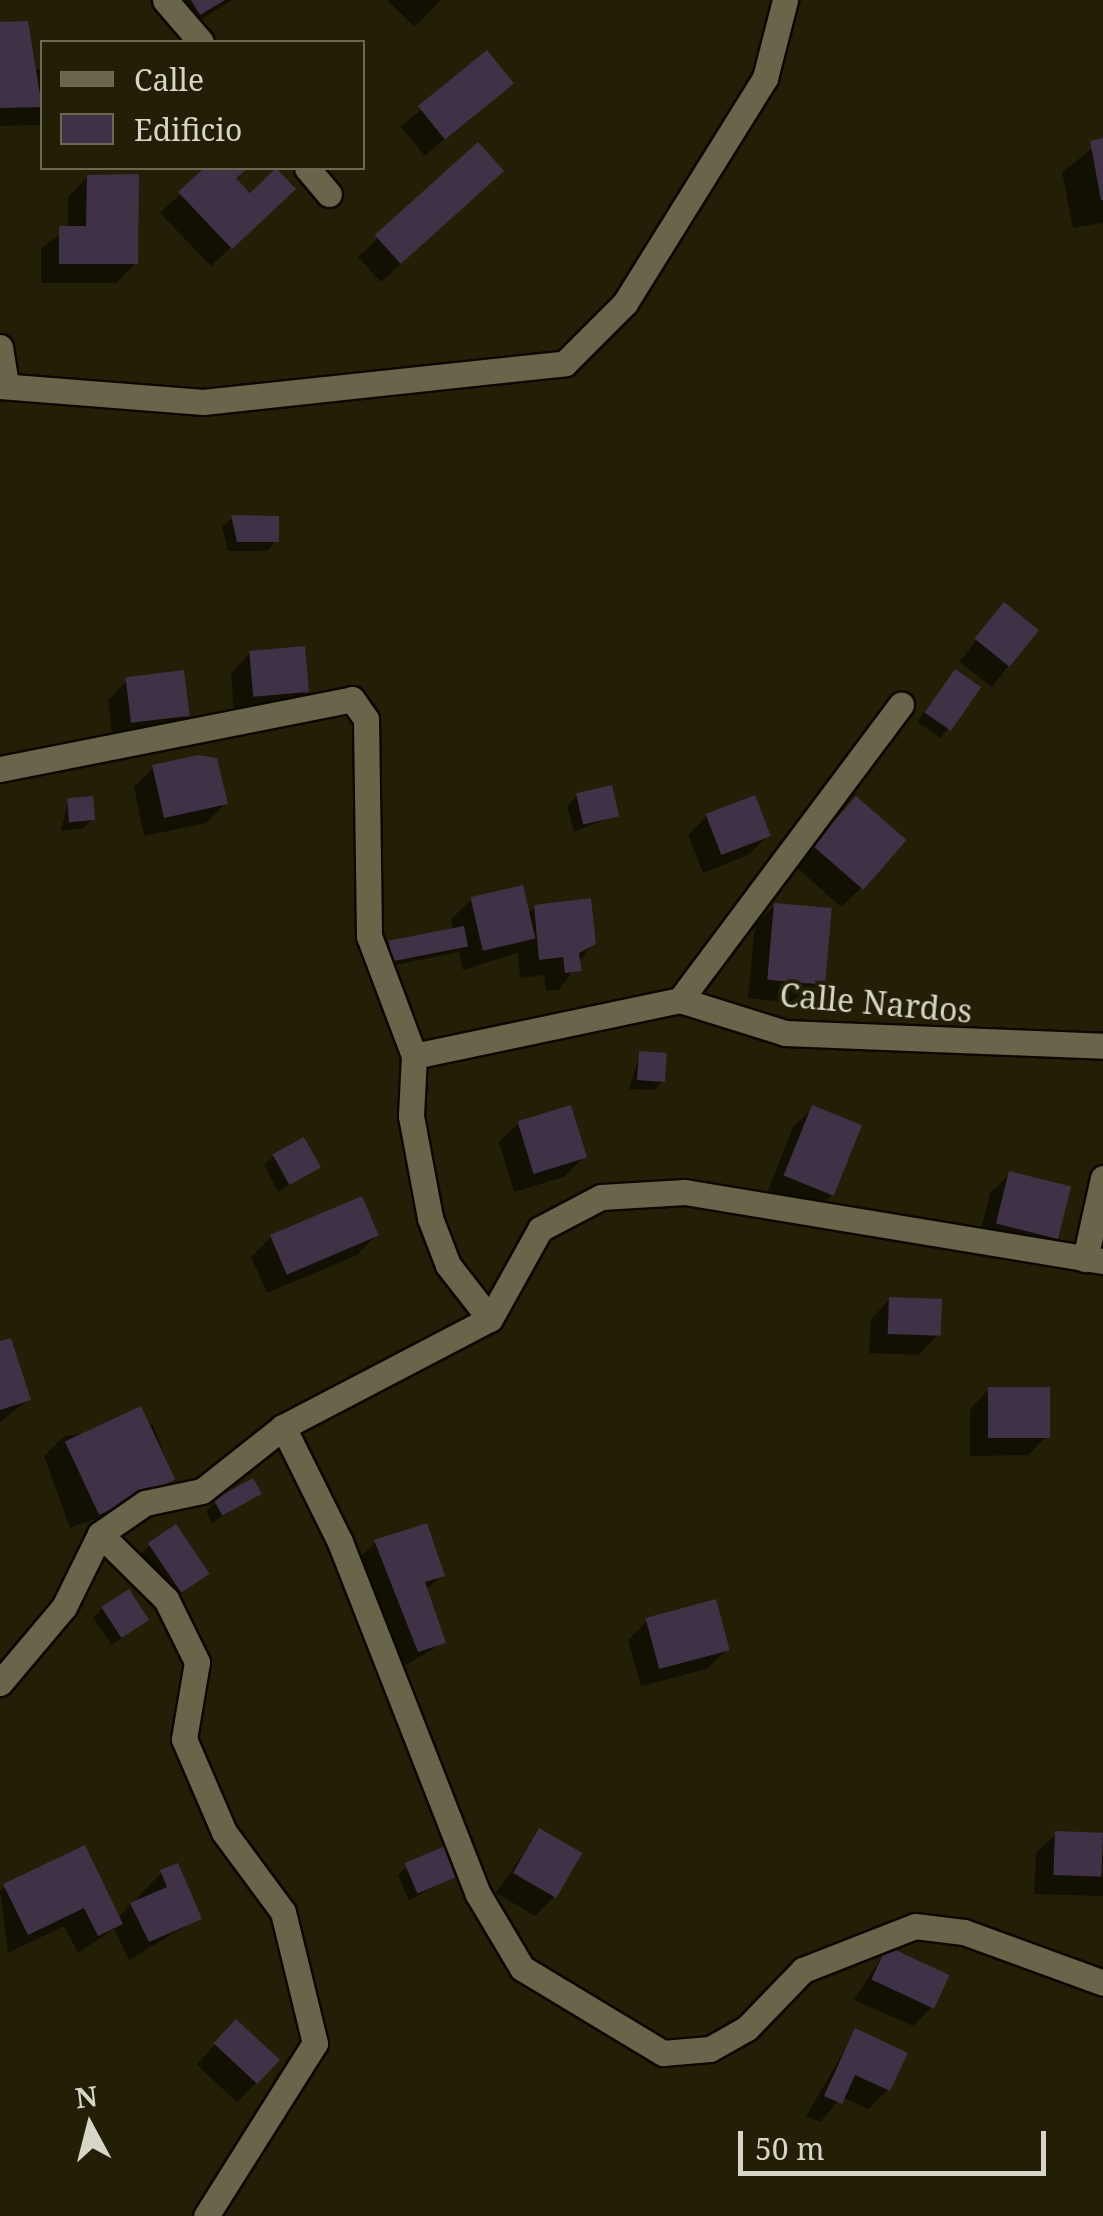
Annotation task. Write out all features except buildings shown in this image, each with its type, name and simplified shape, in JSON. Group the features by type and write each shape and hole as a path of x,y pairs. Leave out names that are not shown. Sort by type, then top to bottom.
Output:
{"street":[{"path":"166,0 199,40"},
{"path":"0,347 3,385 204,402 565,364 625,302 765,78 786,0"},
{"path":"308,170 329,194"},
{"path":"0,769 352,699 366,719 370,936 414,1056 411,1116 430,1218 448,1265 490,1319"},
{"path":"680,1000 901,704"},
{"name":"Calle Nardos","path":"414,1056 680,1000 785,1034 1103,1046"},
{"path":"0,1683 64,1607 100,1534 145,1503 202,1491 283,1427 490,1319 540,1229 601,1196 701,1194 1094,1260 1103,1178"},
{"path":"283,1427 347,1560 478,1894 522,1968 663,2053 710,2049 747,2028 802,1970 914,1926 964,1932 1103,1984"},
{"path":"100,1534 166,1599 196,1662 184,1739 224,1832 283,1912 315,2043 206,2216"}]}
